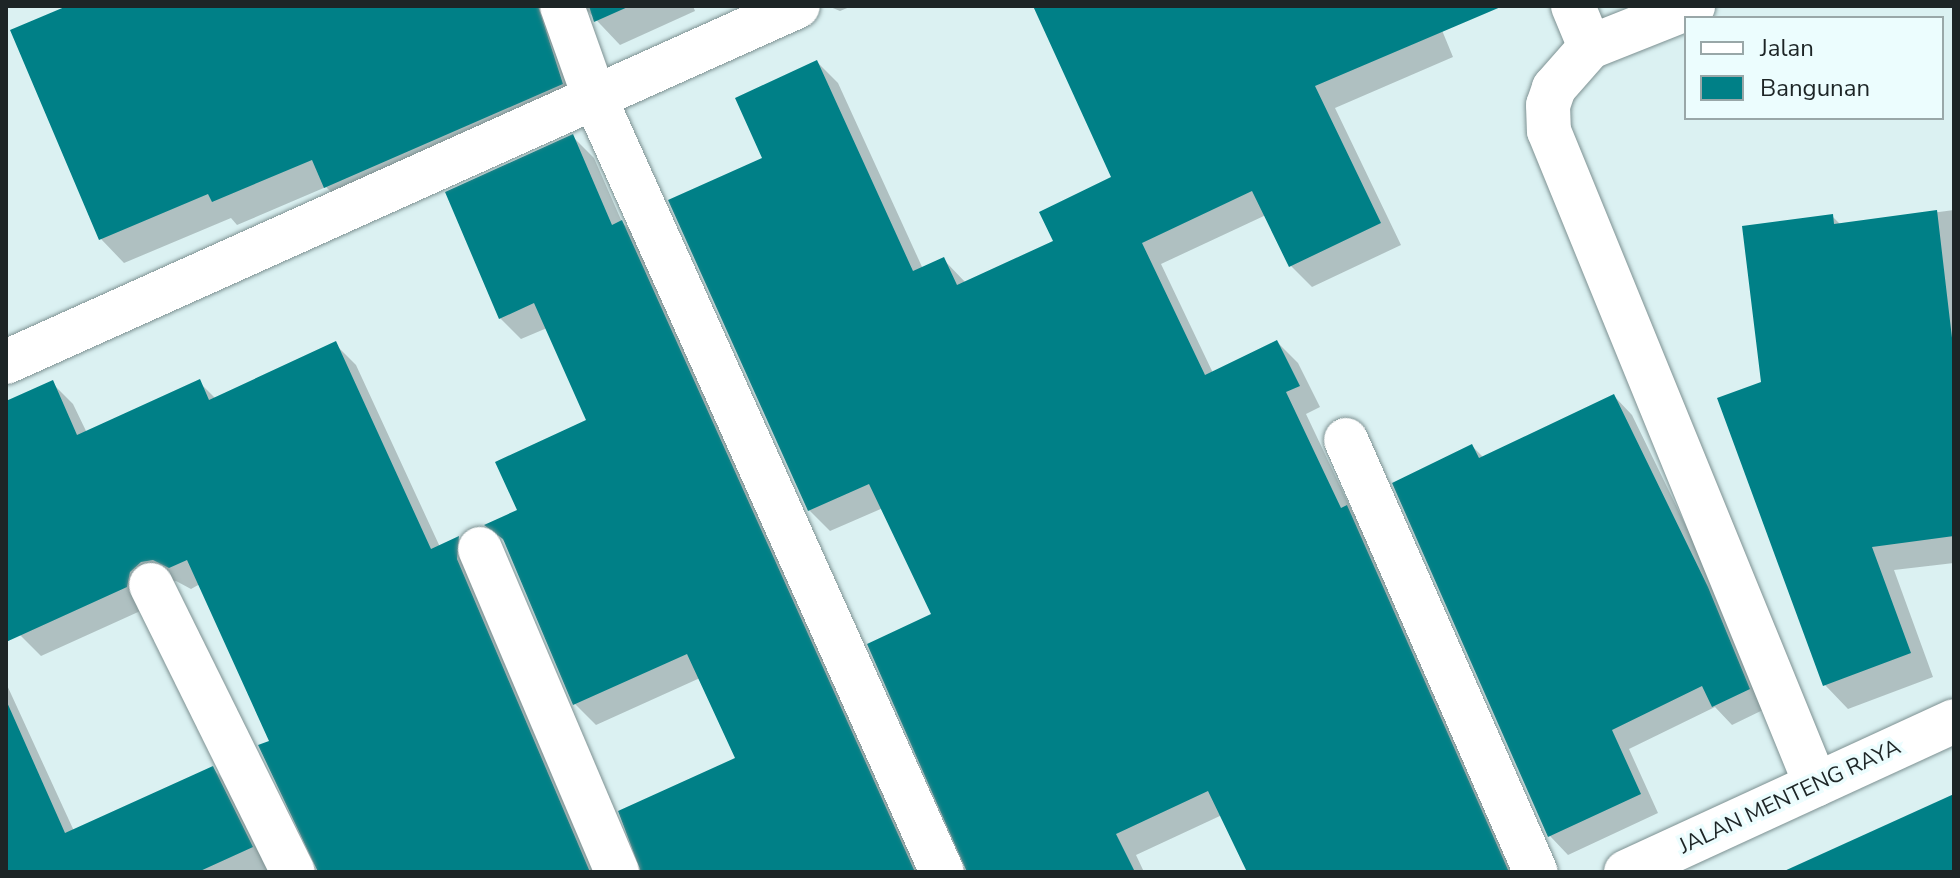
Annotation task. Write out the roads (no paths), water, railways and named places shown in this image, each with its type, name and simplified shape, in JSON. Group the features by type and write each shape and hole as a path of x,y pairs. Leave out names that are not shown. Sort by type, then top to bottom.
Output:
{"street":[{"path":"562,6 594,96 942,872"},
{"path":"6,362 798,6"},
{"path":"1573,6 1590,47"},
{"path":"1693,6 1590,47 1554,88 1548,105 1549,131 1816,785"},
{"path":"1346,440 1536,872"},
{"path":"480,549 617,872"},
{"path":"151,585 293,872"},
{"name":"JALAN MENTENG RAYA","path":"1626,872 1954,721"}]}
